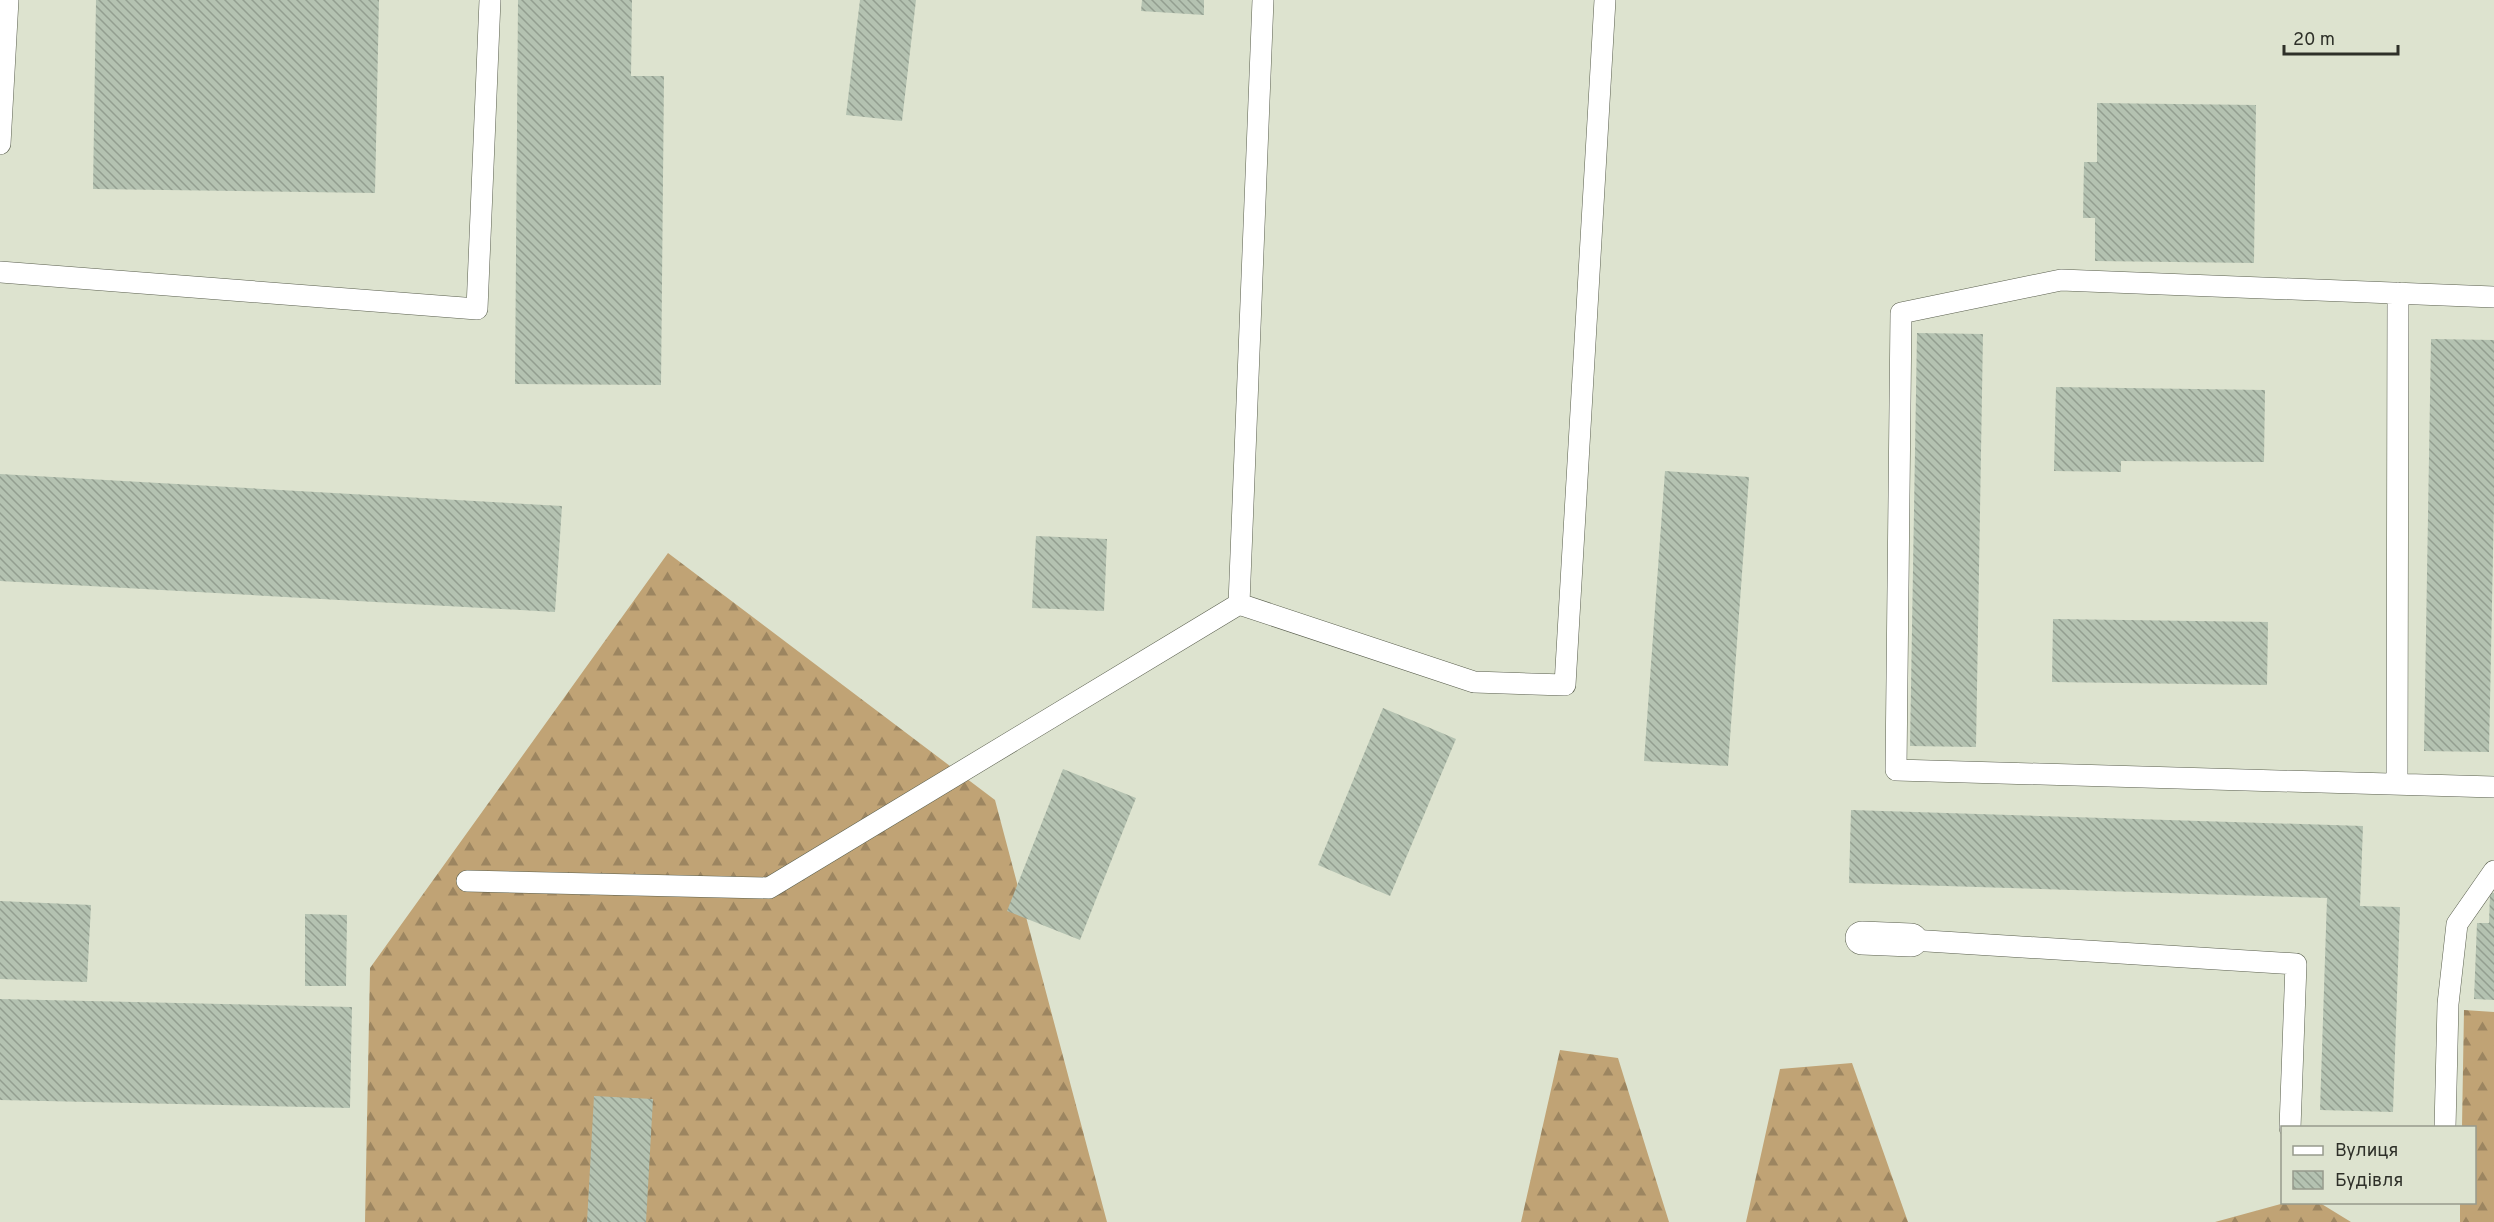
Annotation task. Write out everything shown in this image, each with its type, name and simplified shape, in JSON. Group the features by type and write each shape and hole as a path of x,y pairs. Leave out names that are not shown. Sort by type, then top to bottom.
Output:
{"street":[{"path":"1862,938 1911,940"}],"lane":[{"path":"0,144 8,0"},
{"path":"0,272 477,309 490,0"},
{"path":"1239,604 1263,0"},
{"path":"467,881 769,888 1239,604 1474,682 1565,685 1605,0"},
{"path":"2494,297 2061,280 1902,314 1896,770 2494,787"},
{"path":"2397,784 2398,293"},
{"path":"2445,1126 2448,1004 2457,924 2494,871"},
{"path":"1911,940 2296,964 2290,1126"}],"green space":[{"path":"668,553 995,800 1107,1222 365,1222 370,968"},
{"path":"2464,1010 2494,1012 2494,1222 2460,1222 2460,1204 2476,1204 2476,1126 2462,1126"},
{"path":"1560,1050 1618,1058 1669,1222 1521,1222"},
{"path":"1852,1063 1908,1222 1746,1222 1780,1069"},
{"path":"2281,1204 2322,1204 2351,1222 2215,1222"}],"building":[{"path":"96,0 379,0 375,193 93,189"},
{"path":"518,0 632,0 631,76 664,76 661,385 515,384"},
{"path":"860,0 916,0 902,121 846,115"},
{"path":"1142,0 1204,0 1204,15 1141,11"},
{"path":"2097,103 2256,105 2254,263 2095,261 2095,218 2083,218 2084,162 2097,162"},
{"path":"1917,333 1983,334 1976,747 1910,746"},
{"path":"2431,339 2494,340 2494,504 2489,752 2424,751"},
{"path":"2056,387 2265,390 2264,462 2121,461 2121,472 2054,471"},
{"path":"1665,471 1749,477 1728,766 1644,761"},
{"path":"0,474 562,506 555,612 0,581"},
{"path":"1036,536 1107,539 1104,611 1032,608"},
{"path":"2053,619 2268,622 2267,685 2052,682"},
{"path":"1383,708 1456,739 1390,896 1318,865"},
{"path":"1063,769 1136,798 1080,940 1007,911"},
{"path":"1851,810 2363,826 2360,906 2400,907 2393,1112 2320,1110 2327,898 1849,883"},
{"path":"2490,893 2494,893 2494,1000 2474,999 2477,923 2489,923"},
{"path":"0,901 91,905 87,982 0,979"},
{"path":"305,914 347,915 346,986 305,986"},
{"path":"0,999 352,1007 350,1108 0,1100"},
{"path":"594,1096 653,1099 646,1222 587,1222"}]}
